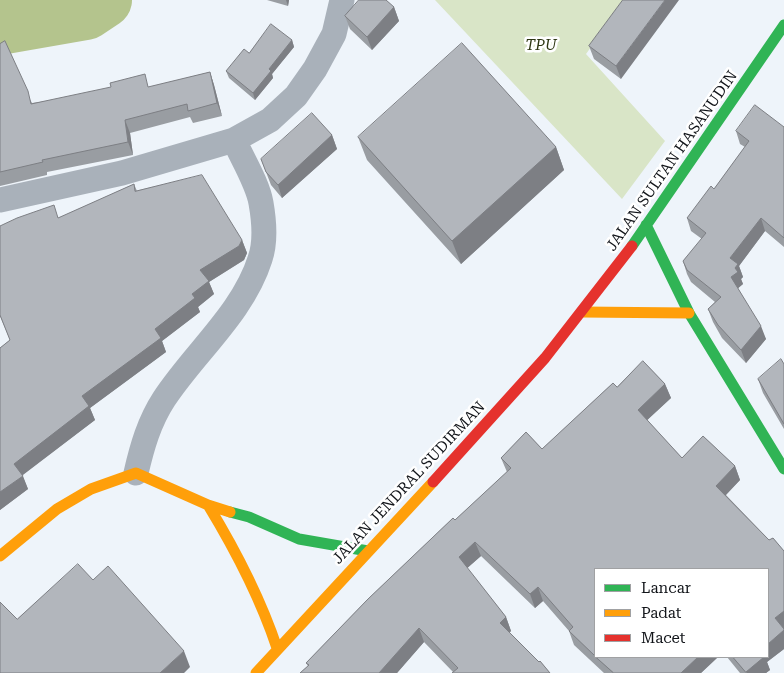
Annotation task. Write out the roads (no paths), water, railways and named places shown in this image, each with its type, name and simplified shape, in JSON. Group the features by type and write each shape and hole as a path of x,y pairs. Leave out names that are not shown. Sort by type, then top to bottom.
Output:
{"main road":[{"name":"JALAN SULTAN HASANUDIN","path":"582,312 646,225 784,25"},
{"path":"646,225 689,313 784,469"},
{"path":"582,312 689,313"},
{"name":"JALAN JENDRAL SUDIRMAN","path":"256,673 465,448 582,312"},
{"path":"0,556 57,509 91,489 136,473 208,505 249,517 300,539 368,551"},
{"path":"208,505 253,585 269,620 278,648"}],"street":[{"path":"0,200 122,173 234,140 270,120 296,96 334,34 342,0"},
{"path":"136,473 149,427 164,400 193,358 245,292 261,259 264,232 260,200 234,140"}],"waterway":[{"path":"0,27 86,12 104,0"}],"park label":[{"name":"TPU","path":"541,46"}]}
